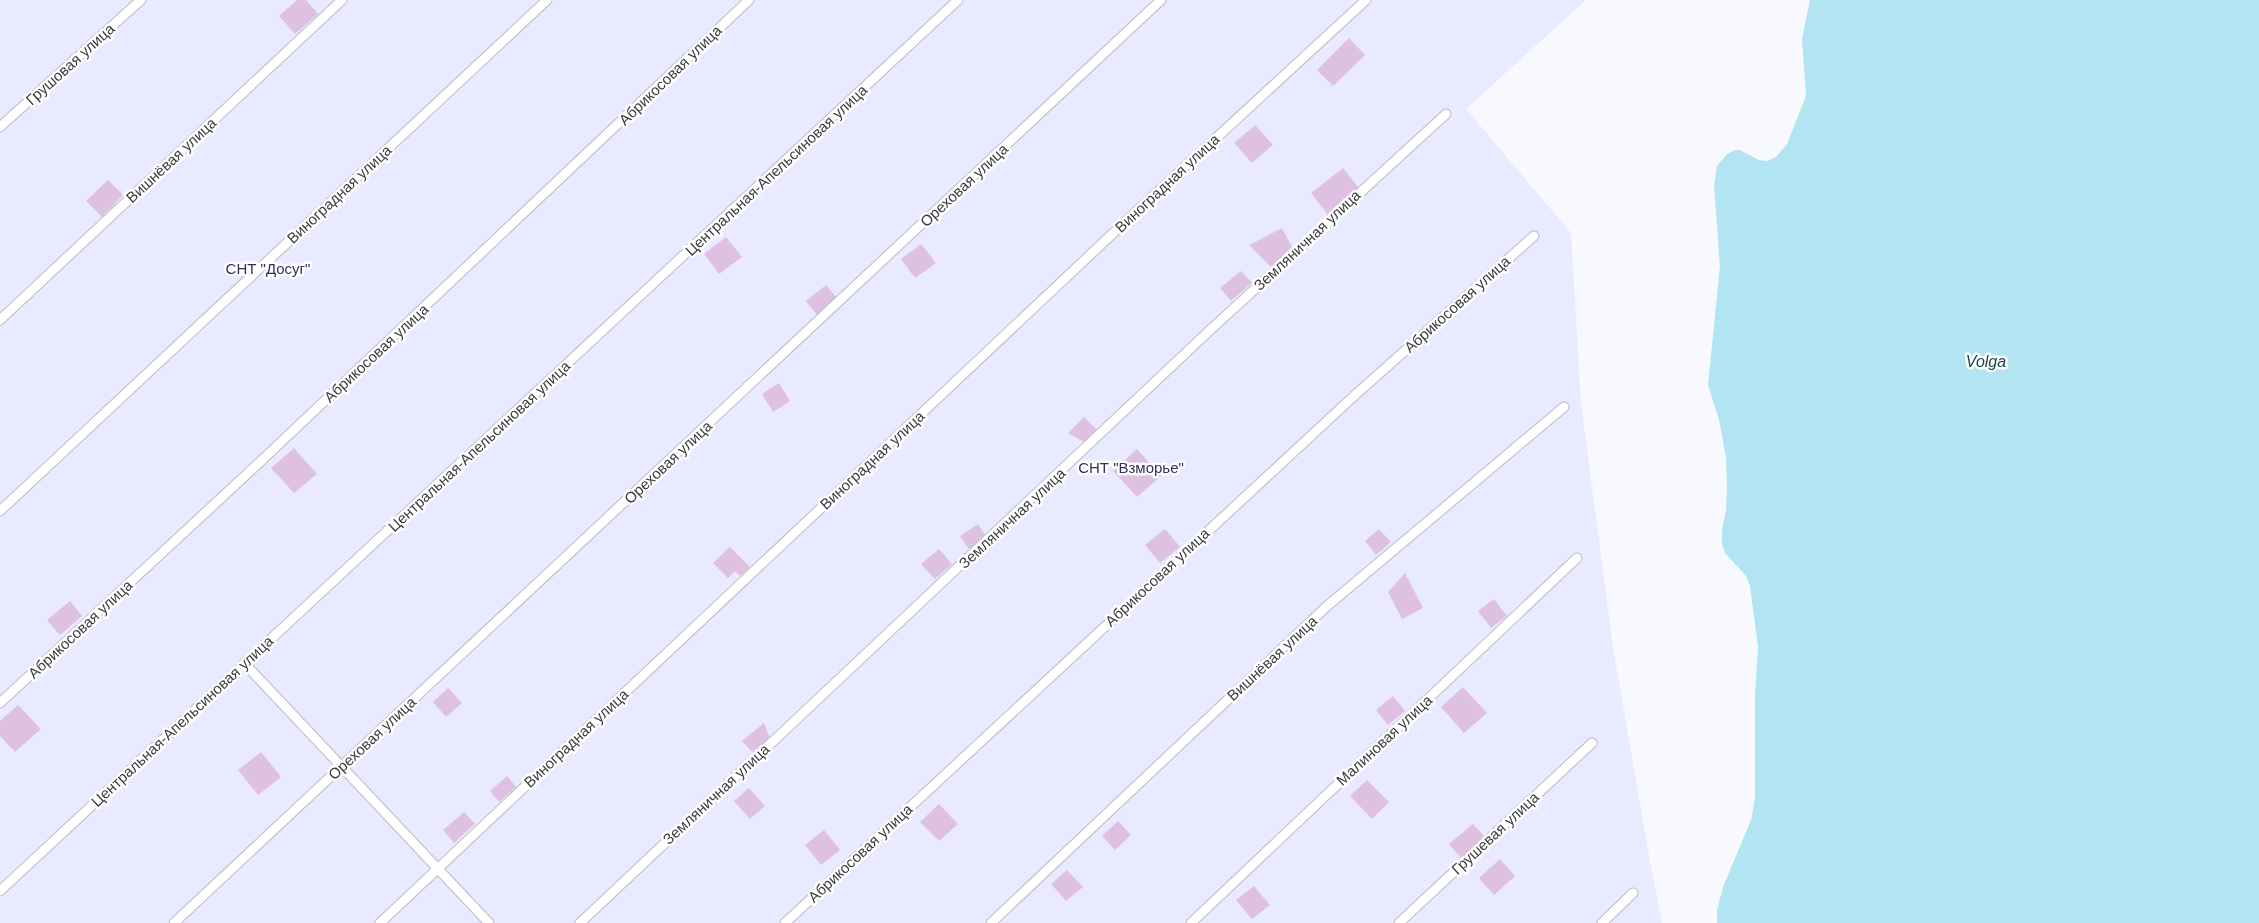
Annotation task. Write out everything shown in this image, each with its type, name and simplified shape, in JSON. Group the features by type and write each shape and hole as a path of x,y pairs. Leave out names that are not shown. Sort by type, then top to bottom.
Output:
{"lane":[{"name":"Грушовая улица","path":"0,127 141,0"},
{"name":"Вишнёвая улица","path":"0,320 342,0"},
{"name":"Виноградная улица","path":"0,511 547,0"},
{"name":"Абрикосовая улица","path":"0,703 261,461 748,0"},
{"name":"Центральная-Апельсиновая улица","path":"0,891 958,0"},
{"name":"Ореховая улица","path":"174,923 1161,0"},
{"name":"Виноградная улица","path":"380,923 1125,222 1366,0"},
{"name":"Земляничная улица","path":"580,923 1208,332 1446,114"},
{"name":"Абрикосовая улица","path":"785,923 1354,396 1534,236"},
{"name":"Вишнёвая улица","path":"992,923 1326,607 1564,406"},
{"name":"Малиновая улица","path":"1190,923 1577,558"},
{"path":"244,663 490,923"},
{"name":"Грушевая улица","path":"1398,923 1592,743"},
{"path":"1602,923 1633,893"}],"green space":[{"name":"СНТ \"Досуг\"","path":"0,0 953,0 0,884"},
{"name":"СНТ \"Взморье\"","path":"965,0 1586,0 1466,109 1571,233 1581,404 1613,647 1662,923 0,923 0,898"}],"water":[{"name":"Volga","path":"1810,0 2259,0 2259,923 1717,923 1717,910 1723,887 1751,820 1755,798 1755,694 1758,647 1750,586 1746,576 1725,553 1722,543 1722,530 1726,510 1726,457 1719,420 1708,385 1720,266 1714,186 1717,166 1727,154 1740,150 1759,160 1767,161 1776,157 1787,144 1806,96 1802,39"}],"building":[{"path":"297,0 306,0 318,14 295,34 279,16"},
{"path":"1349,38 1365,55 1333,86 1317,70"},
{"path":"1255,125 1273,145 1252,163 1234,143"},
{"path":"1343,168 1361,191 1329,216 1311,193"},
{"path":"108,180 123,195 102,217 86,201"},
{"path":"1282,228 1292,247 1271,267 1249,245"},
{"path":"726,237 742,257 719,274 704,254"},
{"path":"921,244 936,263 915,278 901,259"},
{"path":"1241,271 1252,283 1231,301 1220,288"},
{"path":"826,285 837,298 817,315 806,301"},
{"path":"779,383 790,401 773,412 762,394"},
{"path":"1084,417 1097,430 1084,442 1068,433"},
{"path":"294,448 317,474 294,493 271,468"},
{"path":"1137,449 1161,476 1137,497 1113,471"},
{"path":"978,524 987,538 969,549 960,536"},
{"path":"1165,529 1180,547 1160,563 1145,545"},
{"path":"1379,529 1391,542 1376,555 1365,541"},
{"path":"730,547 750,567 740,576 735,571 728,578 713,563"},
{"path":"939,549 952,564 935,579 921,564"},
{"path":"1405,573 1423,608 1402,619 1388,592"},
{"path":"1494,599 1507,616 1491,628 1478,611"},
{"path":"70,601 82,616 60,635 47,620"},
{"path":"1463,687 1487,713 1464,733 1441,707"},
{"path":"448,688 462,703 446,717 433,702"},
{"path":"1393,696 1405,711 1388,725 1376,710"},
{"path":"18,705 41,729 15,752 0,736 0,721"},
{"path":"764,723 770,738 752,752 742,741"},
{"path":"261,752 281,777 258,795 238,770"},
{"path":"507,776 516,787 499,802 490,791"},
{"path":"1367,780 1389,802 1372,819 1350,796"},
{"path":"749,788 765,806 750,819 734,801"},
{"path":"939,804 958,824 939,841 920,822"},
{"path":"464,812 475,824 454,843 443,830"},
{"path":"1118,821 1131,835 1115,850 1102,836"},
{"path":"1473,824 1486,838 1461,858 1449,844"},
{"path":"824,830 840,850 821,865 805,845"},
{"path":"1500,859 1515,876 1494,895 1479,878"},
{"path":"1067,870 1083,887 1066,901 1051,884"},
{"path":"1254,886 1270,905 1252,919 1236,900"}]}
